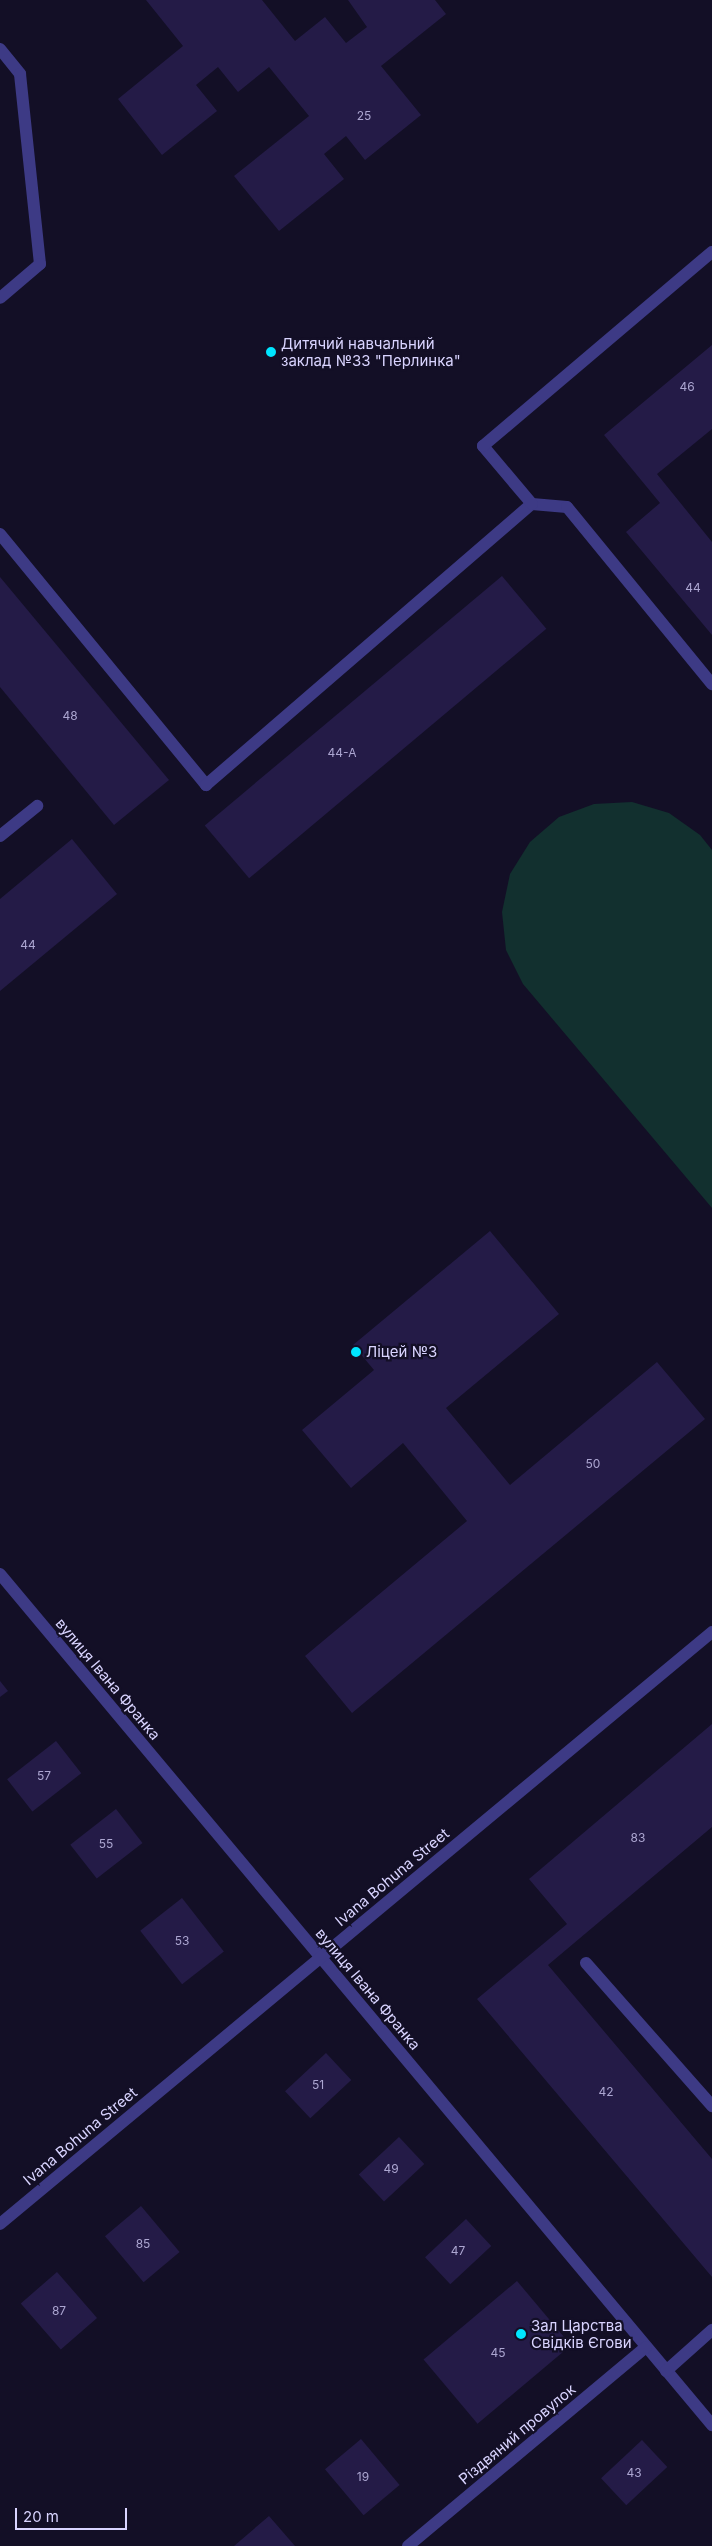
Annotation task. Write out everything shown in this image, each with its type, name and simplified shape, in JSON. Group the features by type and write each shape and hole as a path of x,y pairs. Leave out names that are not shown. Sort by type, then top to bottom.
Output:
{"street":[{"path":"0,49 20,74 40,264 0,298"},
{"path":"712,252 483,446 532,504 567,507 712,684"},
{"path":"0,534 206,785 532,504"},
{"path":"0,836 37,806"},
{"name":"вулиця Івана Франка","path":"0,1574 712,2425"},
{"name":"Ivana Bohuna Street","path":"0,2224 712,1632"},
{"path":"586,1963 712,2106"},
{"path":"666,2370 712,2330"},
{"name":"Різдвяний провулок","path":"408,2546 646,2347"}],"green space":[{"path":"632,802 669,813 700,835 712,850 712,1208 523,984 506,950 502,912 510,874 530,842 559,817 594,804"}],"building":[{"path":"146,0 262,0 295,41 325,17 346,43 367,27 348,0 435,0 446,14 381,66 421,115 365,160 346,136 324,154 344,179 279,231 234,176 309,116 269,67 238,92 218,67 196,85 217,111 162,155 118,99 183,46"},
{"path":"712,345 712,429 657,474 712,542 712,635 626,532 660,503 604,435"},
{"path":"502,576 546,629 249,878 205,825"},
{"path":"0,577 169,780 114,825 0,687"},
{"path":"72,839 117,894 0,991 0,899"},
{"path":"490,1231 559,1314 446,1408 510,1485 657,1362 705,1419 352,1713 305,1656 467,1521 403,1443 351,1488 302,1430 374,1370 353,1345"},
{"path":"0,1681 8,1691 0,1697"},
{"path":"712,1724 712,1827 548,1965 712,2159 712,2277 477,1999 567,1924 529,1879"},
{"path":"56,1741 81,1773 32,1811 7,1779"},
{"path":"116,1809 142,1843 97,1879 70,1845"},
{"path":"182,1898 224,1952 182,1984 140,1931"},
{"path":"326,2053 351,2080 310,2118 285,2091"},
{"path":"399,2137 424,2164 384,2202 359,2175"},
{"path":"141,2206 180,2252 144,2282 105,2236"},
{"path":"466,2219 491,2246 450,2284 425,2257"},
{"path":"57,2272 97,2318 61,2350 21,2303"},
{"path":"517,2281 571,2345 478,2424 424,2359"},
{"path":"361,2439 400,2485 364,2515 325,2469"},
{"path":"642,2440 667,2467 626,2505 601,2478"},
{"path":"269,2516 295,2546 234,2546"}],"place":[{"name":"Дитячий навчальний заклад №33 \"Перлинка\"","path":"271,352"},
{"name":"Ліцей №3","path":"356,1352"},
{"name":"Зал Царства Свідків Єгови","path":"521,2334"}]}
